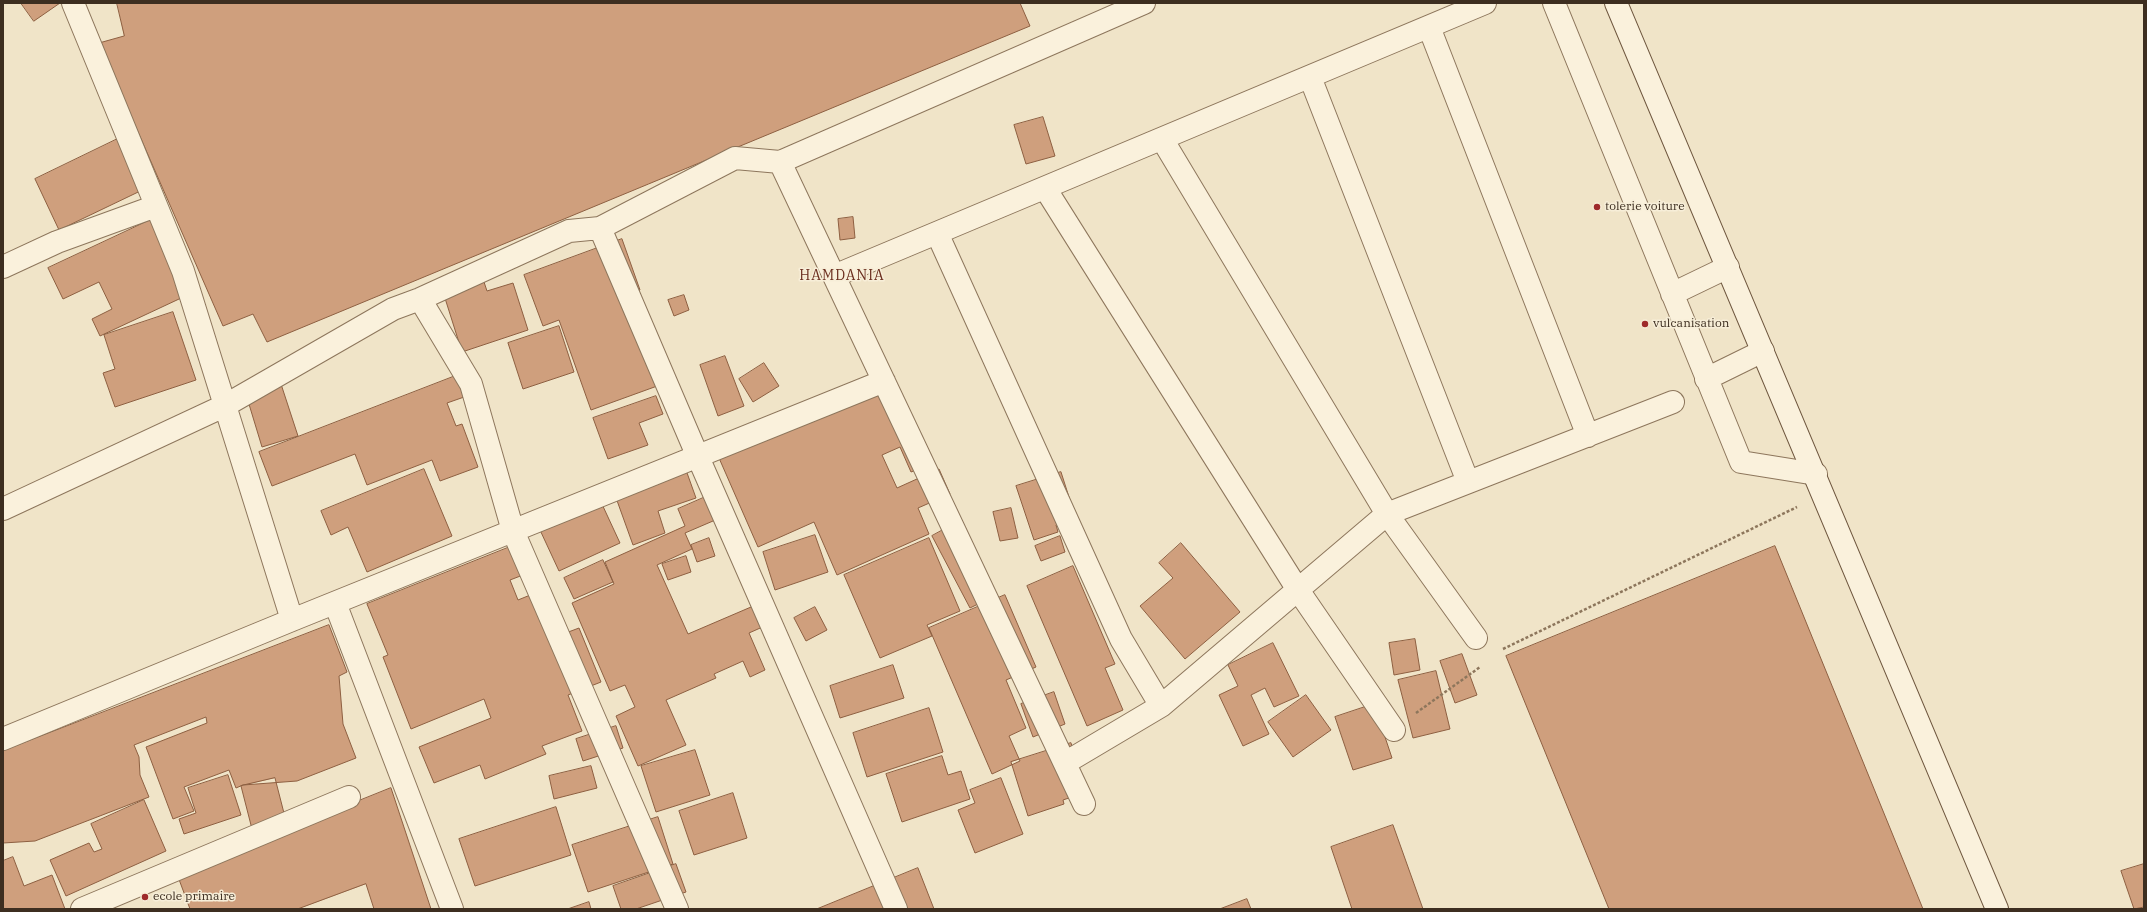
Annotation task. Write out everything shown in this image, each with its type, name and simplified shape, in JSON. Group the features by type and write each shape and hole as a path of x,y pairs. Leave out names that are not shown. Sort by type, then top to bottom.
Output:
{"street":[{"path":"73,3 183,271 226,404 292,620"},
{"path":"3,509 226,404 393,309 420,299 569,230 600,228 735,158 780,162 1144,3"},
{"path":"834,276 1485,3"},
{"path":"1554,3 1741,462 1819,484"},
{"path":"1616,3 1764,351 1997,909"},
{"path":"1429,27 1588,436"},
{"path":"1310,77 1468,482"},
{"path":"1162,139 1387,514 1476,638"},
{"path":"780,162 1084,804"},
{"path":"1044,188 1298,590 1394,730"},
{"path":"3,267 57,242 156,206"},
{"path":"600,228 698,457 896,909"},
{"path":"937,233 1121,639 1161,706"},
{"path":"1672,294 1728,267"},
{"path":"420,299 471,384 513,531 676,909"},
{"path":"1706,379 1764,351"},
{"path":"3,739 292,620 884,381"},
{"path":"1065,763 1161,706 1387,514 1673,402"},
{"path":"335,603 452,909"},
{"path":"82,909 349,797"}],"path":[{"path":"1497,654 1819,484"},
{"path":"1394,730 1484,664"}],"building":[{"path":"21,3 60,3 34,21"},
{"path":"117,3 1020,3 1030,26 267,342 253,314 223,326 99,43 124,36"},
{"path":"1043,117 1055,156 1026,164 1014,125"},
{"path":"132,132 157,183 59,230 35,179"},
{"path":"159,216 194,292 100,336 92,319 112,309 99,282 63,299 48,268"},
{"path":"853,217 855,238 840,240 838,219"},
{"path":"622,239 640,290 638,291 671,381 591,410 559,320 543,326 524,275"},
{"path":"484,282 487,291 513,283 528,330 462,352 444,295"},
{"path":"684,295 689,310 674,316 668,300"},
{"path":"173,312 196,380 115,407 103,373 115,369 104,335"},
{"path":"559,326 574,372 523,389 508,343"},
{"path":"725,356 744,406 718,416 700,365"},
{"path":"764,363 779,386 753,402 739,379"},
{"path":"458,375 467,396 447,403 456,426 462,424 478,467 440,481 432,460 367,485 355,454 272,486 259,452"},
{"path":"892,375 934,463 911,472 900,447 882,455 897,488 939,469 950,494 918,508 929,534 837,575 814,522 758,547 719,458"},
{"path":"280,381 298,436 262,447 245,391"},
{"path":"656,396 663,414 639,423 648,445 608,459 593,418"},
{"path":"424,469 452,536 367,572 348,527 331,535 321,511"},
{"path":"686,470 696,498 658,511 665,533 633,545 615,495"},
{"path":"1061,472 1076,519 1056,525 1058,532 1034,540 1016,486"},
{"path":"710,495 720,518 685,533 692,549 657,565 688,634 758,604 767,625 749,633 765,670 750,677 743,661 714,674 716,678 666,700 686,745 638,766 616,716 635,707 625,685 610,691 572,603 614,584 605,562 685,526 678,509"},
{"path":"601,502 620,543 559,571 540,530"},
{"path":"1011,508 1018,538 1000,541 993,512"},
{"path":"954,524 992,597 970,608 932,536"},
{"path":"815,535 828,572 775,590 763,552"},
{"path":"1060,536 1065,552 1041,561 1035,546"},
{"path":"709,538 715,556 697,562 691,545"},
{"path":"929,538 960,611 927,625 932,636 880,658 844,575"},
{"path":"525,541 536,570 510,580 518,600 545,589 563,634 579,628 601,682 568,695 582,731 542,746 546,754 485,779 480,765 434,783 419,747 491,718 484,699 411,729 383,657 388,655 367,604"},
{"path":"1181,543 1240,612 1185,659 1140,606 1173,578 1159,563"},
{"path":"1775,546 1923,909 1609,909 1506,656"},
{"path":"686,556 691,572 668,580 662,564"},
{"path":"603,560 613,582 574,599 564,578"},
{"path":"1073,566 1115,664 1105,668 1123,710 1087,726 1027,586"},
{"path":"1005,595 1036,667 1006,680 1026,728 1009,736 1020,761 992,774 929,628"},
{"path":"815,607 827,630 806,641 794,618"},
{"path":"329,625 347,672 339,676 343,724 356,758 297,781 243,785 236,788 229,770 184,787 194,811 173,819 146,747 207,723 206,717 134,745 139,757 140,775 149,797 35,841 3,843 3,751"},
{"path":"1415,639 1420,670 1394,675 1389,643"},
{"path":"1273,643 1299,696 1274,707 1265,688 1251,695 1269,734 1243,746 1219,695 1238,686 1228,665"},
{"path":"1462,654 1477,695 1455,703 1440,661"},
{"path":"893,665 904,698 840,718 830,686"},
{"path":"1436,671 1450,729 1413,738 1398,680"},
{"path":"1054,692 1065,724 1033,737 1021,704"},
{"path":"1306,695 1331,730 1293,757 1268,722"},
{"path":"1374,704 1392,758 1353,770 1335,717"},
{"path":"929,708 943,752 867,777 853,733"},
{"path":"616,726 623,748 583,761 576,739"},
{"path":"1071,743 1086,792 1063,800 1064,804 1028,816 1011,762"},
{"path":"695,750 710,795 656,812 641,766"},
{"path":"942,756 948,775 961,771 970,799 902,822 886,774"},
{"path":"591,766 597,788 554,799 549,776"},
{"path":"228,775 241,815 184,834 179,819 196,813 188,788"},
{"path":"275,778 286,821 252,829 241,786"},
{"path":"1001,778 1023,834 975,853 958,810 975,803 970,790"},
{"path":"391,788 431,909 190,909 177,874"},
{"path":"733,793 747,838 694,855 679,811"},
{"path":"144,800 166,851 66,896 50,860 89,843 94,852 102,849 91,824"},
{"path":"556,807 571,855 475,886 459,839"},
{"path":"658,817 673,864 588,892 572,845"},
{"path":"1393,825 1423,909 1352,909 1331,847"},
{"path":"13,857 24,886 52,875 65,909 3,909 3,861"},
{"path":"676,864 686,892 636,909 621,909 613,886"},
{"path":"2144,864 2144,907 2134,909 2121,871"},
{"path":"918,868 934,909 817,909"},
{"path":"366,884 374,909 298,909"},
{"path":"1247,899 1251,909 1220,909"},
{"path":"589,902 591,909 568,909"}],"place":[{"name":"tolerie voiture","path":"1597,207"},
{"name":"vulcanisation","path":"1645,324"},
{"name":"ecole primaire","path":"145,897"}],"district":[{"name":"HAMDANIA","path":"842,276"}]}
